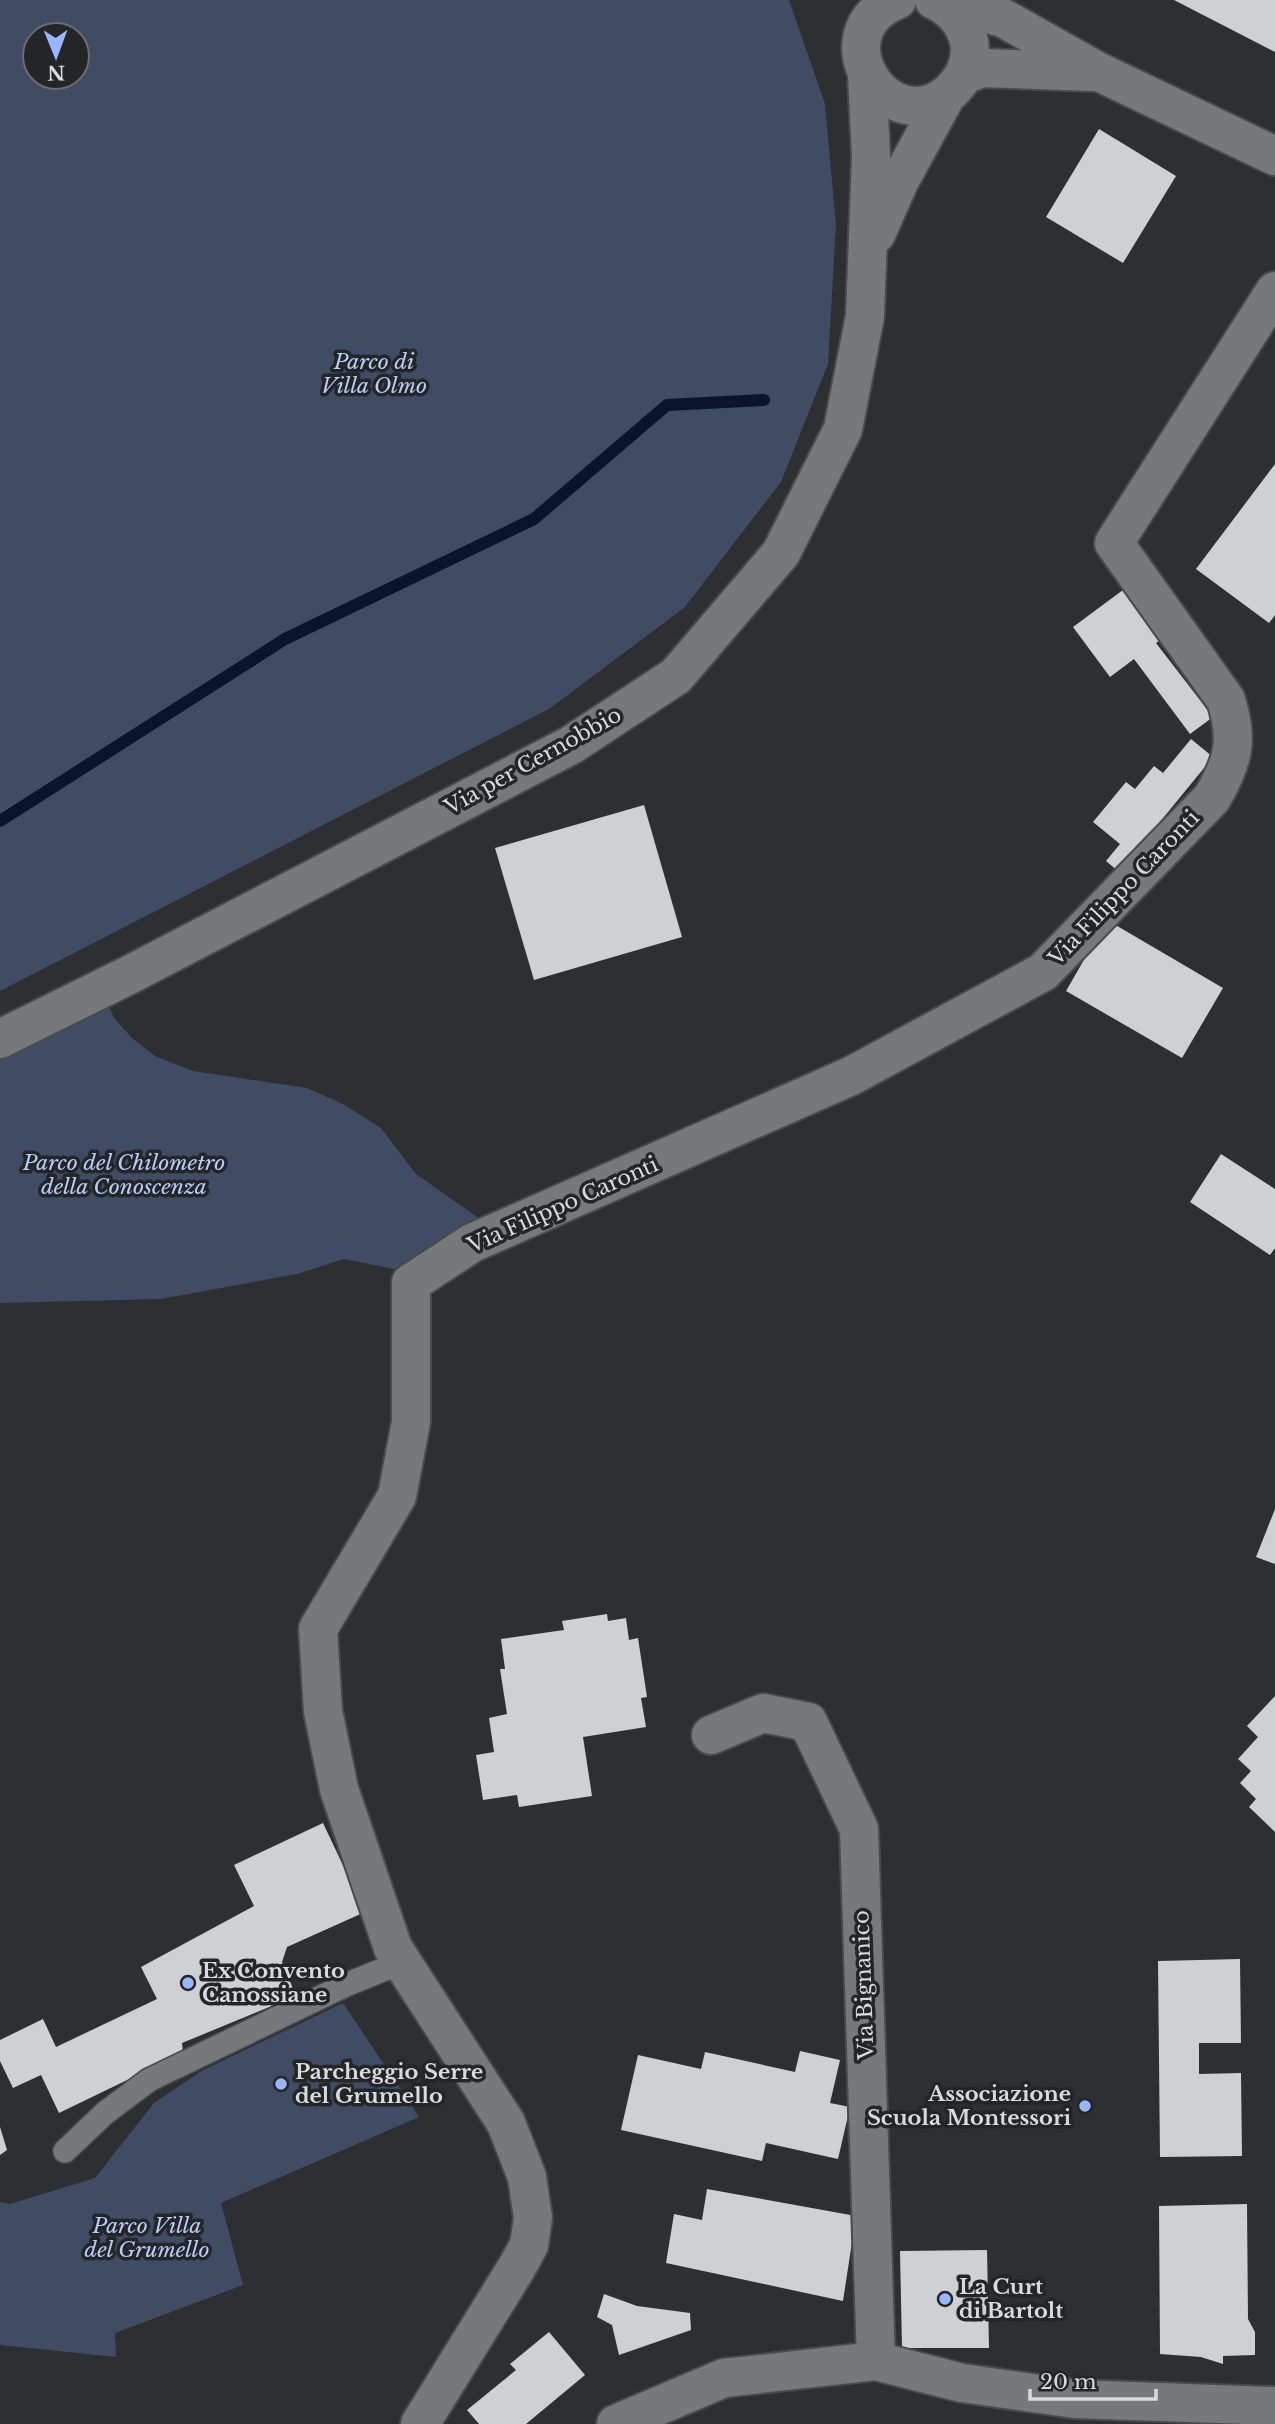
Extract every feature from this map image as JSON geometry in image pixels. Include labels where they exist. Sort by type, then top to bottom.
[{"type":"street","points":[[856,15],[879,10],[897,0]]},
{"type":"street","points":[[934,0],[1003,18],[1099,72],[1275,156]]},
{"type":"street","points":[[934,0],[951,10],[967,35],[970,56],[955,86]]},
{"type":"street","name":"Via per Cernobbio","points":[[0,1039],[143,968],[570,745],[676,676],[781,553],[843,429],[865,316],[871,156],[867,76],[861,58],[856,15]]},
{"type":"street","points":[[867,76],[888,98],[907,104],[927,104],[982,68],[1099,72]]},
{"type":"street","name":"Via per Cernobbio","points":[[867,255],[899,182],[955,86]]},
{"type":"street","name":"Via Filippo Caronti","points":[[420,2424],[517,2267],[529,2245],[533,2218],[527,2177],[506,2123],[393,1948],[339,1789],[323,1711],[318,1629],[397,1496],[411,1422],[411,1283],[472,1243],[851,1076],[1042,972],[1212,798],[1229,769],[1234,744],[1233,721],[1226,700],[1114,542],[1275,291]]},
{"type":"street","name":"Via Bignanico","points":[[711,1735],[763,1713],[808,1722],[859,1829],[876,2361]]},
{"type":"street","points":[[616,2424],[724,2378],[876,2361],[962,2383],[1075,2399],[1275,2406]]},
{"type":"lane","points":[[65,2151],[104,2113],[149,2080],[348,1984],[402,1962]]},
{"type":"green space","name":"Parco di Villa Olmo","points":[[0,0],[789,0],[825,104],[836,225],[828,364],[781,482],[684,608],[549,709],[0,991]]},
{"type":"green space","name":"Parco del Chilometro della Conoscenza","points":[[108,1004],[114,1018],[131,1037],[155,1056],[193,1071],[307,1088],[343,1104],[381,1128],[416,1174],[483,1221],[399,1270],[344,1259],[297,1274],[161,1299],[0,1303],[0,1057]]},
{"type":"green space","name":"Parco Villa del Grumello","points":[[343,2003],[419,2117],[221,2203],[243,2285],[115,2333],[116,2357],[0,2345],[0,2202],[10,2204],[95,2178],[154,2103],[203,2070]]},
{"type":"building","points":[[1174,0],[1275,0],[1275,52]]},
{"type":"building","points":[[1099,129],[1176,176],[1123,263],[1046,217]]},
{"type":"building","points":[[1275,464],[1275,615],[1269,623],[1196,569]]},
{"type":"building","points":[[1127,587],[1163,638],[1156,643],[1213,717],[1190,734],[1134,659],[1110,677],[1073,627]]},
{"type":"building","points":[[1191,739],[1213,757],[1119,872],[1106,861],[1120,844],[1093,822],[1126,782],[1135,789],[1154,766],[1163,773]]},
{"type":"building","points":[[644,805],[682,937],[534,980],[495,848]]},
{"type":"building","points":[[1107,920],[1223,988],[1182,1058],[1066,991]]},
{"type":"building","points":[[1221,1154],[1275,1189],[1275,1248],[1270,1255],[1190,1202]]},
{"type":"building","points":[[1275,1509],[1275,1564],[1256,1557]]},
{"type":"building","points":[[607,1614],[608,1621],[626,1618],[629,1640],[638,1638],[647,1697],[641,1698],[646,1727],[583,1737],[592,1796],[519,1807],[517,1795],[483,1800],[476,1755],[494,1752],[489,1718],[507,1714],[500,1669],[505,1669],[501,1639],[564,1630],[562,1621]]},
{"type":"building","points":[[1275,1696],[1275,1832],[1249,1807],[1256,1799],[1240,1783],[1251,1771],[1238,1759],[1258,1737],[1247,1726]]},
{"type":"building","name":"Ex Convento Canossiane","points":[[323,1823],[365,1912],[287,1947],[282,1962],[296,1996],[182,2043],[183,2053],[59,2113],[41,2075],[13,2088],[0,2061],[0,2040],[43,2019],[56,2047],[157,1999],[141,1967],[254,1906],[234,1865]]},
{"type":"building","points":[[1240,1959],[1241,2043],[1199,2043],[1199,2074],[1241,2073],[1242,2156],[1160,2157],[1158,1961]]},
{"type":"building","points":[[800,2051],[840,2060],[830,2103],[850,2107],[838,2159],[766,2143],[762,2161],[621,2130],[638,2055],[701,2069],[705,2052],[795,2072]]},
{"type":"building","points":[[0,2127],[7,2150],[0,2155]]},
{"type":"building","points":[[707,2189],[856,2216],[843,2301],[666,2263],[674,2214],[702,2220]]},
{"type":"building","points":[[1247,2204],[1248,2319],[1255,2332],[1255,2355],[1223,2356],[1223,2364],[1201,2357],[1160,2354],[1159,2206]]},
{"type":"building","name":"La Curt di Bartolt","points":[[987,2250],[989,2348],[902,2348],[900,2251]]},
{"type":"building","points":[[604,2294],[637,2306],[690,2313],[691,2330],[619,2355],[612,2325],[597,2317]]},
{"type":"building","points":[[549,2332],[585,2375],[526,2424],[479,2424],[467,2410],[516,2370],[510,2364]]},
{"type":"waterway","points":[[0,821],[285,639],[534,519],[667,405],[764,400]]},
{"type":"place","name":"Ex Convento Canossiane","points":[[188,1983]]},
{"type":"place","name":"Parcheggio Serre del Grumello","points":[[281,2084]]},
{"type":"place","name":"Associazione Scuola Montessori","points":[[1085,2106]]},
{"type":"place","name":"La Curt di Bartolt","points":[[945,2299]]}]
